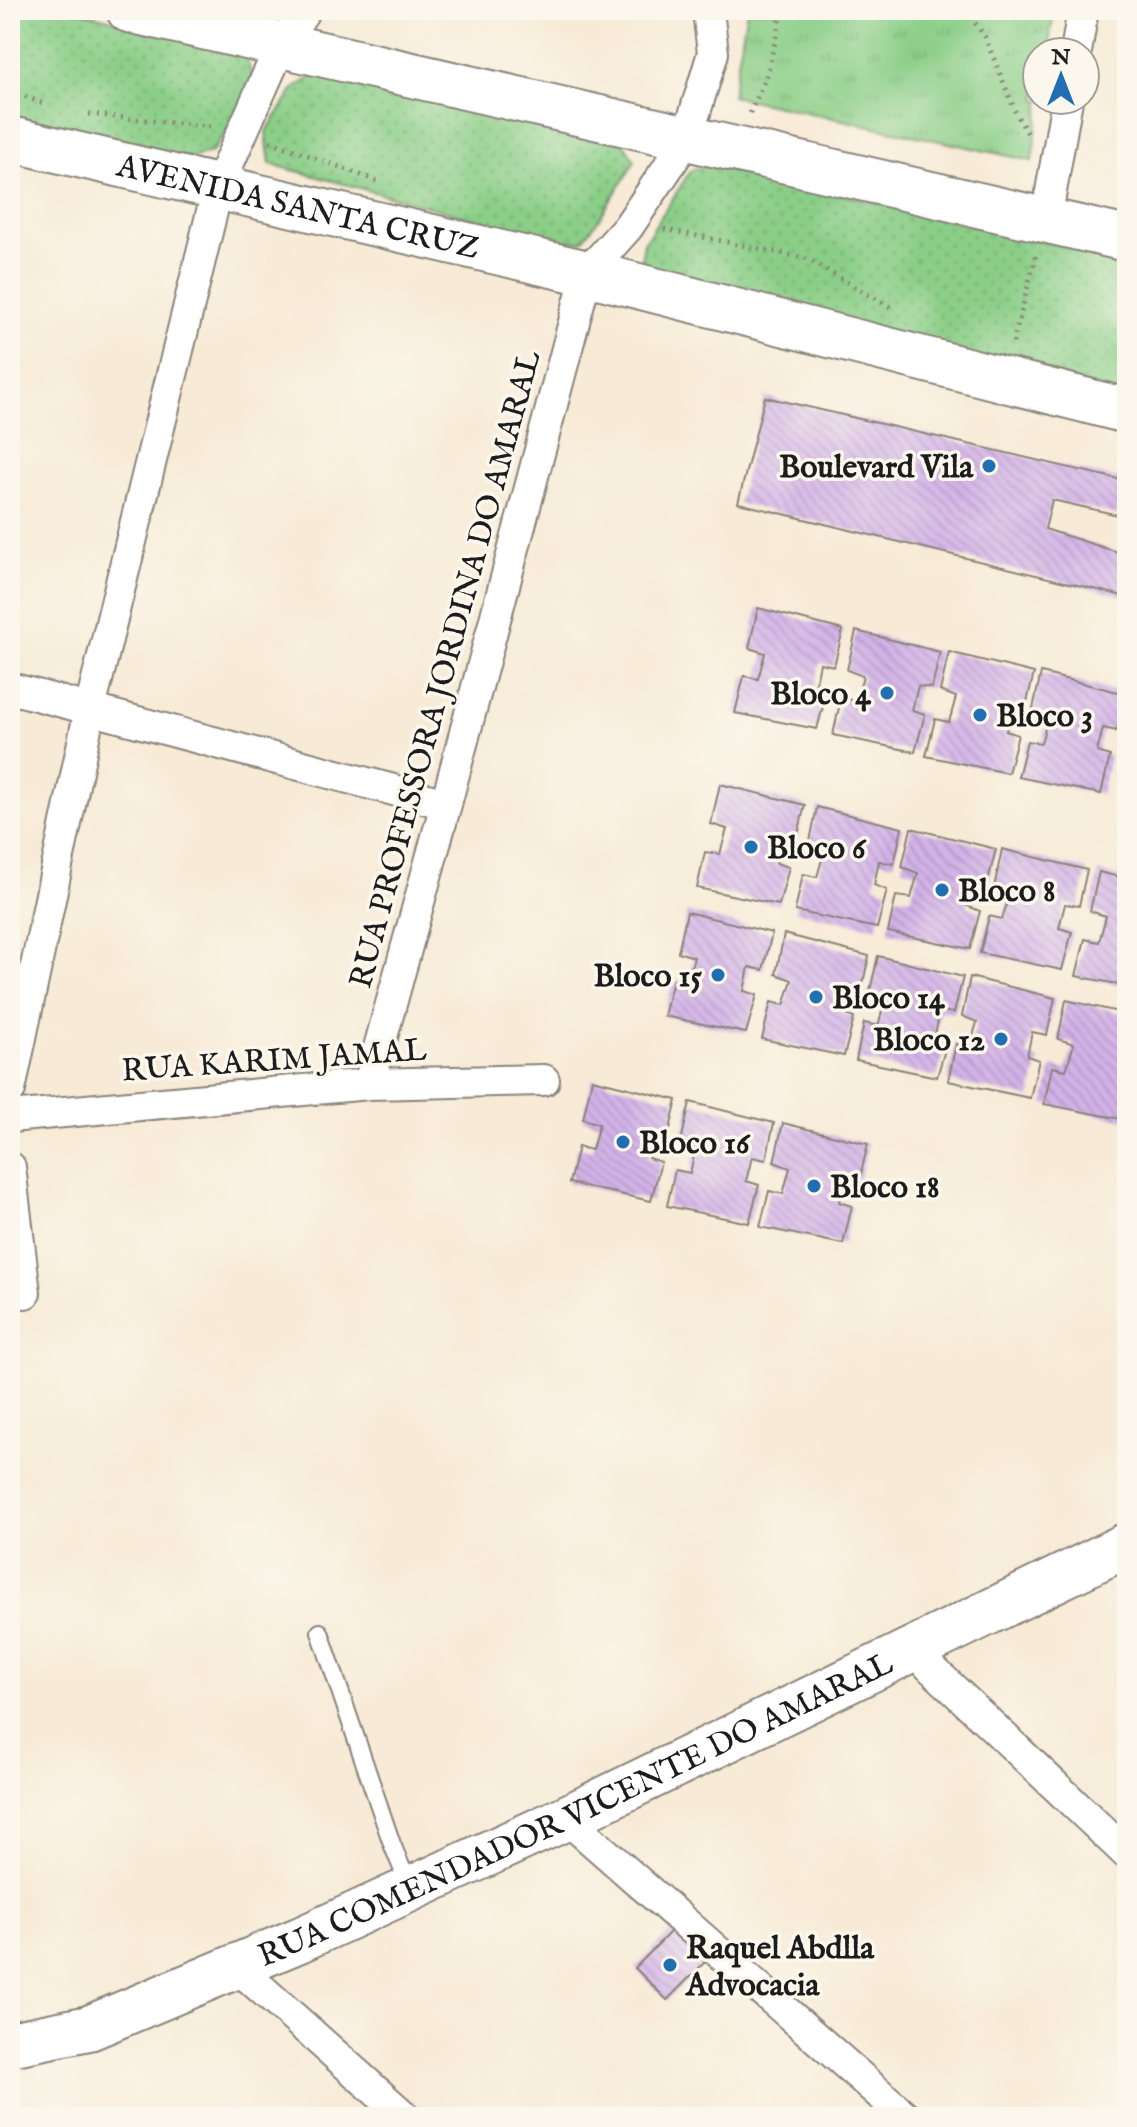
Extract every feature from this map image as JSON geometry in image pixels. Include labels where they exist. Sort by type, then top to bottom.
[{"type":"main road","points":[[129,10],[293,27],[687,139],[1127,239]]},
{"type":"main road","name":"AVENIDA SANTA CRUZ","points":[[10,139],[587,273],[1127,411]]},
{"type":"main road","name":"RUA COMENDADOR VICENTE DO AMARAL","points":[[10,2044],[89,2028],[237,1967],[566,1818],[1127,1545]]},
{"type":"street","points":[[587,273],[628,227],[687,139],[713,53],[708,10]]},
{"type":"street","points":[[1079,36],[1083,10]]},
{"type":"street","points":[[10,1090],[90,709],[218,187],[293,27]]},
{"type":"street","points":[[1046,220],[1064,116]]},
{"type":"street","name":"RUA PROFESSORA JORDINA DO AMARAL","points":[[369,1084],[587,273]]},
{"type":"street","points":[[10,688],[446,804]]},
{"type":"street","name":"RUA KARIM JAMAL","points":[[10,1117],[369,1084],[544,1080]]},
{"type":"street","points":[[10,1167],[25,1293]]},
{"type":"street","points":[[915,1646],[929,1666],[1127,1854]]},
{"type":"street","points":[[566,1818],[906,2117]]},
{"type":"street","points":[[237,1967],[405,2117]]},
{"type":"lane","points":[[320,1632],[392,1844],[411,1889]]},
{"type":"path","points":[[733,149],[767,75],[781,17],[787,10]]},
{"type":"path","points":[[966,10],[985,37],[1017,116],[1054,177]]},
{"type":"path","points":[[10,91],[52,107]]},
{"type":"path","points":[[81,113],[243,131],[389,186]]},
{"type":"path","points":[[1011,351],[1046,220]]},
{"type":"path","points":[[676,230],[805,258],[902,314]]},
{"type":"green space","points":[[10,10],[73,10],[245,53],[252,76],[241,110],[212,152],[188,159],[10,117]]},
{"type":"green space","points":[[747,10],[1054,10],[1050,36],[1021,36],[1021,116],[1039,116],[1032,161],[732,96]]},
{"type":"green space","points":[[325,68],[620,138],[635,161],[582,241],[560,242],[270,164],[266,132],[295,88]]},
{"type":"green space","points":[[712,164],[1127,261],[1127,396],[640,266],[644,243],[691,170]]},
{"type":"building","points":[[765,397],[1127,481],[1127,517],[1052,500],[1045,529],[1127,555],[1127,597],[738,503]]},
{"type":"building","points":[[758,608],[843,630],[834,666],[820,663],[815,687],[827,691],[817,729],[735,713],[744,676],[758,679],[765,653],[749,648]]},
{"type":"building","name":"Bloco 4","points":[[856,631],[940,652],[932,688],[918,686],[912,710],[925,714],[915,752],[833,735],[841,698],[856,701],[863,676],[847,670]]},
{"type":"building","name":"Bloco 3","points":[[949,652],[1034,673],[1025,710],[1011,707],[1006,731],[1018,735],[1008,773],[926,756],[935,719],[949,722],[956,697],[940,691]]},
{"type":"building","points":[[1041,673],[1126,694],[1117,731],[1103,728],[1097,752],[1110,756],[1101,794],[1018,777],[1027,741],[1041,743],[1048,718],[1032,713]]},
{"type":"building","name":"Bloco 6","points":[[720,784],[805,805],[796,842],[782,839],[776,863],[789,867],[779,905],[697,888],[705,852],[720,854],[727,829],[711,824]]},
{"type":"building","points":[[817,807],[902,828],[894,864],[879,861],[874,885],[887,890],[877,928],[795,911],[803,874],[817,877],[824,852],[809,846]]},
{"type":"building","name":"Bloco 8","points":[[911,828],[996,849],[987,885],[973,882],[967,906],[980,911],[970,949],[888,932],[896,896],[911,898],[918,873],[902,867]]},
{"type":"building","points":[[1002,849],[1087,870],[1079,906],[1065,904],[1059,928],[1072,932],[1062,970],[980,953],[989,916],[1002,919],[1010,894],[994,888]]},
{"type":"building","points":[[1099,872],[1127,879],[1127,986],[1076,976],[1085,939],[1099,942],[1106,916],[1090,911]]},
{"type":"building","name":"Bloco 15","points":[[687,912],[772,933],[763,970],[749,967],[744,991],[757,995],[746,1033],[664,1016],[673,980],[687,983],[694,957],[678,952]]},
{"type":"building","name":"Bloco 14","points":[[784,934],[869,956],[861,992],[847,989],[841,1013],[854,1018],[844,1056],[762,1039],[771,1002],[784,1005],[792,980],[776,974]]},
{"type":"building","points":[[878,956],[963,977],[954,1013],[940,1011],[935,1035],[948,1039],[937,1077],[856,1060],[864,1023],[878,1026],[885,1001],[869,995]]},
{"type":"building","name":"Bloco 12","points":[[970,977],[1055,998],[1047,1035],[1032,1032],[1027,1056],[1039,1060],[1030,1098],[948,1081],[956,1044],[970,1047],[977,1022],[962,1016]]},
{"type":"building","points":[[1066,1000],[1127,1014],[1127,1060],[1123,1078],[1127,1080],[1126,1120],[1044,1104],[1052,1067],[1066,1070],[1074,1044],[1058,1039]]},
{"type":"building","name":"Bloco 16","points":[[592,1079],[677,1100],[668,1137],[654,1134],[648,1158],[661,1162],[651,1201],[569,1183],[578,1147],[592,1150],[599,1124],[583,1119]]},
{"type":"building","points":[[690,1102],[774,1123],[766,1160],[752,1157],[746,1181],[759,1185],[749,1223],[667,1206],[675,1170],[690,1173],[696,1147],[681,1142]]},
{"type":"building","name":"Bloco 18","points":[[783,1123],[868,1144],[859,1181],[845,1178],[839,1202],[852,1206],[843,1244],[760,1227],[769,1191],[783,1194],[790,1168],[774,1162]]},
{"type":"building","name":"Raquel Abdlla Advocacia","points":[[673,1929],[706,1961],[667,2000],[635,1968]]},
{"type":"place","name":"Boulevard Vila","points":[[989,466]]},
{"type":"place","name":"Bloco 4","points":[[887,693]]},
{"type":"place","name":"Bloco 3","points":[[980,715]]},
{"type":"place","name":"Bloco 6","points":[[751,847]]},
{"type":"place","name":"Bloco 8","points":[[942,890]]},
{"type":"place","name":"Bloco 15","points":[[718,975]]},
{"type":"place","name":"Bloco 14","points":[[816,997]]},
{"type":"place","name":"Bloco 12","points":[[1001,1039]]},
{"type":"place","name":"Bloco 16","points":[[623,1142]]},
{"type":"place","name":"Bloco 18","points":[[814,1186]]},
{"type":"place","name":"Raquel Abdlla Advocacia","points":[[670,1965]]}]
